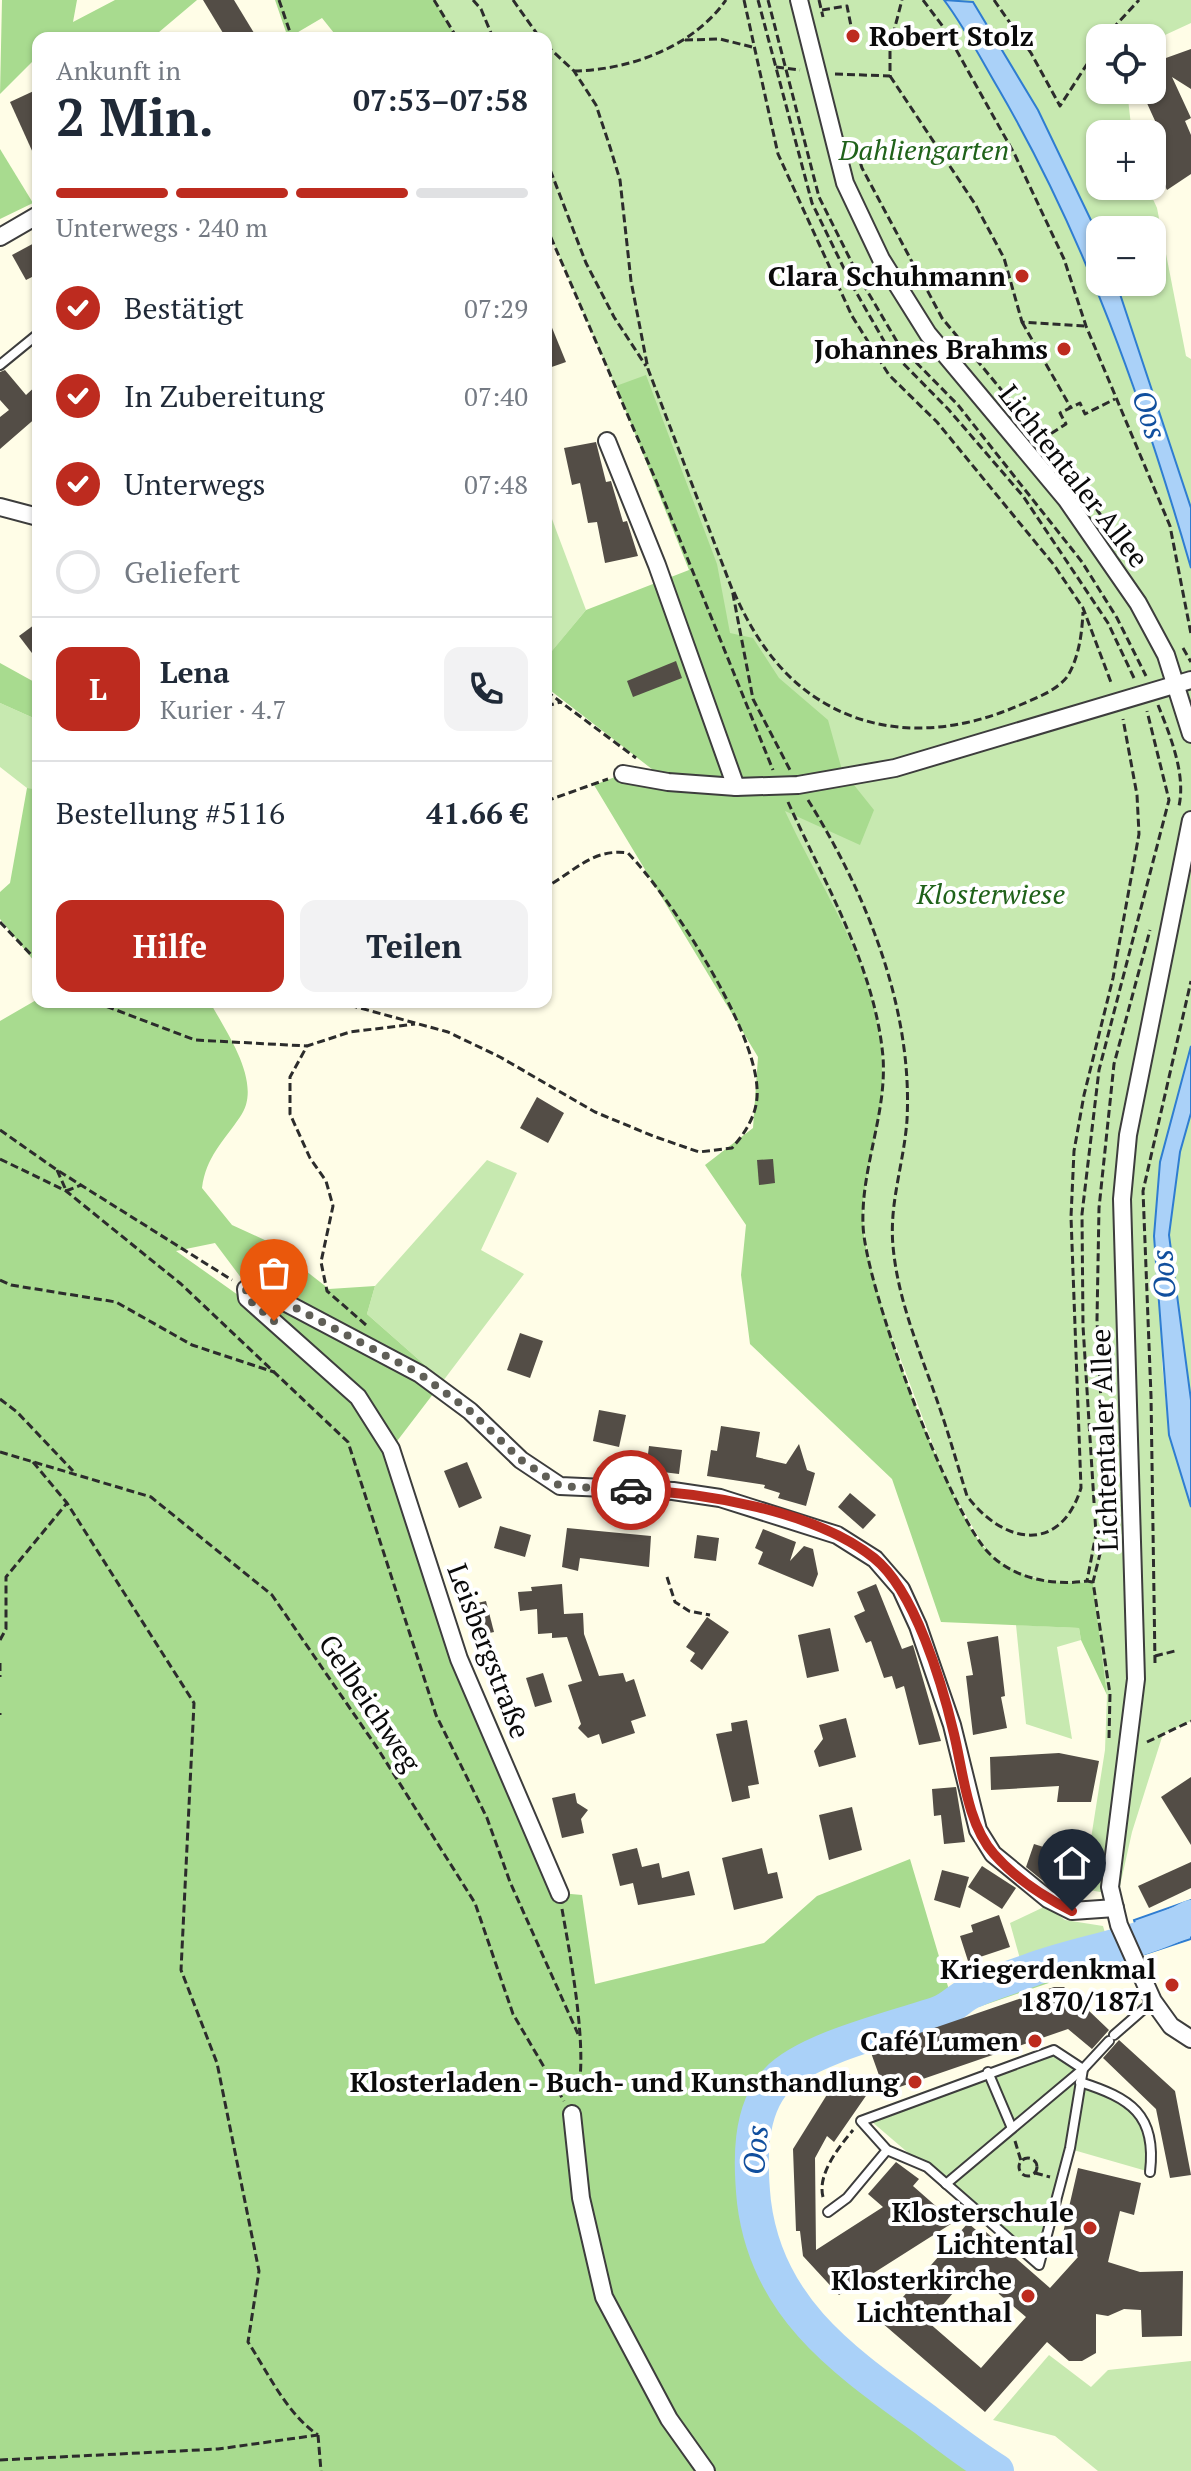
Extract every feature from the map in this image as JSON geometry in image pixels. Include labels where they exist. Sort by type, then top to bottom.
[{"type":"street","name":"Lichtentaler Allee","points":[[799,0],[845,183],[881,259],[928,334],[1066,499],[1138,603],[1184,681],[1191,734]]},
{"type":"street","points":[[0,237],[32,218]]},
{"type":"street","points":[[607,441],[657,565],[736,787]]},
{"type":"street","points":[[0,507],[32,515]]},
{"type":"street","points":[[623,774],[668,782],[780,787],[895,768],[1184,681]]},
{"type":"street","name":"Lichtentaler Allee","points":[[1191,820],[1128,1135],[1122,1199],[1136,1679],[1110,1869],[1119,1925],[1153,2001],[1171,2026],[1191,2039]]},
{"type":"street","name":"Leisbergstraße","points":[[364,1344],[256,1287],[246,1289],[247,1298],[358,1397],[391,1449],[459,1659],[560,1894]]},
{"type":"street","points":[[364,1344],[420,1374],[470,1411],[521,1460],[560,1486],[673,1491],[720,1498],[837,1535],[875,1559],[901,1589],[918,1626],[952,1725],[978,1830],[993,1854],[1048,1899],[1072,1911],[1115,1908]]},
{"type":"street","points":[[572,2114],[581,2198],[604,2297],[669,2419],[706,2471]]},
{"type":"lane","points":[[0,365],[32,339]]},
{"type":"lane","points":[[946,2184],[1011,2126],[1083,2069],[1153,2001]]},
{"type":"lane","points":[[1054,2050],[1083,2069],[1070,2148],[1039,2265],[927,2167],[887,2150],[861,2121],[1054,2050]]},
{"type":"lane","points":[[988,2072],[1011,2126]]},
{"type":"lane","points":[[1080,2082],[1127,2101],[1144,2118],[1152,2152],[1150,2172]]},
{"type":"lane","points":[[828,2212],[847,2198],[887,2150]]},
{"type":"path","points":[[279,0],[290,32]]},
{"type":"path","points":[[434,0],[453,32]]},
{"type":"path","points":[[473,0],[481,9],[491,32]]},
{"type":"path","points":[[513,0],[536,32]]},
{"type":"path","points":[[574,71],[608,70],[631,64],[704,26],[726,0]]},
{"type":"path","points":[[552,240],[657,483],[780,787],[825,878],[873,1003],[883,1058],[881,1102],[864,1174],[863,1227],[872,1276],[887,1323],[948,1485],[969,1527],[988,1553],[1016,1572],[1060,1585],[1090,1581],[1096,1534],[1083,1326],[1082,1214],[1099,1070],[1169,800],[1157,742],[1141,693],[1108,623],[1023,496],[949,410],[888,348],[812,203],[758,0]]},
{"type":"path","points":[[819,0],[824,23]]},
{"type":"path","points":[[902,0],[890,46],[890,76],[982,218],[1004,258],[1022,322],[1071,408]]},
{"type":"path","points":[[923,0],[944,28],[1015,155],[1064,259],[1086,326],[1170,526],[1191,634]]},
{"type":"path","points":[[994,0],[1031,53],[1060,106],[1086,66]]},
{"type":"path","points":[[1117,24],[1139,0]]},
{"type":"path","points":[[822,10],[847,6],[852,31]]},
{"type":"path","points":[[681,40],[720,39],[753,48]]},
{"type":"path","points":[[831,61],[837,87]]},
{"type":"path","points":[[774,67],[833,74],[890,76]]},
{"type":"path","points":[[854,141],[862,168],[942,318],[1080,485],[1139,572]]},
{"type":"path","points":[[552,175],[586,263],[614,317],[648,369]]},
{"type":"path","points":[[1022,322],[1086,326]]},
{"type":"path","points":[[1024,449],[1066,424],[1060,413],[1080,403],[1085,414],[1115,399]]},
{"type":"path","points":[[732,589],[749,625],[801,687],[871,724],[906,730],[961,726],[1047,693],[1066,678],[1077,652],[1083,608]]},
{"type":"path","points":[[1177,635],[1191,662]]},
{"type":"path","points":[[552,695],[668,782]]},
{"type":"path","points":[[552,704],[561,702]]},
{"type":"path","points":[[552,799],[623,774]]},
{"type":"path","points":[[360,1008],[448,1032],[500,1057],[595,1112],[653,1136],[699,1152],[732,1148],[753,1115],[758,1089],[753,1067],[731,1008],[670,904],[628,853],[610,850],[596,853],[552,883]]},
{"type":"path","points":[[0,922],[32,956]]},
{"type":"path","points":[[1153,1671],[1151,1396],[1143,1191],[1191,981]]},
{"type":"path","points":[[111,1008],[195,1040],[307,1046],[350,1032],[418,1024]]},
{"type":"path","points":[[307,1046],[290,1077],[290,1114],[310,1158],[326,1181],[333,1206],[321,1262],[327,1291],[364,1321],[369,1330],[364,1344]]},
{"type":"path","points":[[0,1130],[57,1170],[222,1273]]},
{"type":"path","points":[[0,1159],[66,1191],[181,1284],[348,1442],[436,1715],[487,1818],[510,1882],[578,2034]]},
{"type":"path","points":[[57,1170],[66,1191]]},
{"type":"path","points":[[66,1191],[81,1185]]},
{"type":"path","points":[[0,1280],[11,1285],[116,1302],[192,1345],[275,1372]]},
{"type":"path","points":[[0,1399],[17,1412],[76,1474]]},
{"type":"path","name":"Gelbeichweg","points":[[0,1452],[151,1497],[272,1595],[378,1749],[475,1903],[513,2014],[572,2114]]},
{"type":"path","points":[[33,1462],[67,1503],[194,1703],[181,1970],[217,2063],[259,2271],[248,2342],[279,2391],[318,2435],[321,2471]]},
{"type":"path","points":[[0,1640],[6,1629],[6,1577],[67,1503]]},
{"type":"path","points":[[667,1577],[675,1602],[689,1611],[710,1615]]},
{"type":"path","points":[[0,1663],[0,1677]]},
{"type":"path","points":[[1143,1730],[1140,1745],[1191,1721]]},
{"type":"path","points":[[560,1894],[578,2034],[581,2084]]},
{"type":"path","points":[[828,2212],[821,2189],[826,2172],[861,2121]]},
{"type":"path","points":[[1027,2158],[1034,2160],[1037,2167],[1029,2176],[1019,2168],[1027,2158]]},
{"type":"path","points":[[0,2460],[79,2459],[218,2449],[318,2435]]},
{"type":"green space","points":[[2,0],[77,0],[73,22],[115,0],[197,0],[159,32],[32,32],[32,62],[0,94]]},
{"type":"green space","points":[[275,0],[434,0],[453,32],[333,32],[322,18],[298,32],[286,32]]},
{"type":"green space","points":[[434,0],[1191,0],[1191,23],[1166,35],[1166,24],[1086,24],[1086,104],[1129,104],[1130,120],[1086,120],[1086,200],[1153,200],[1159,216],[1086,216],[1086,245],[1080,247],[1086,262],[1086,296],[1100,296],[1110,321],[1167,487],[1191,568],[1191,1046],[1160,1162],[1162,1363],[1169,1435],[1191,1507],[1191,1721],[1163,1734],[1132,1832],[1118,1895],[1083,1889],[1105,1750],[1107,1695],[1093,1582],[1060,1585],[1016,1572],[988,1553],[948,1485],[887,1323],[872,1276],[863,1227],[864,1174],[881,1102],[811,866],[772,787],[657,483],[552,240],[552,32],[453,32]]},
{"type":"green space","points":[[0,149],[32,203],[0,219]]},
{"type":"green space","points":[[1166,254],[1186,356],[1191,359],[1191,508],[1121,296],[1166,296]]},
{"type":"green space","points":[[646,375],[717,564],[730,633],[753,638],[779,678],[828,720],[842,770],[874,810],[860,845],[785,811],[856,954],[876,1016],[882,1088],[864,1192],[863,1225],[878,1295],[934,1451],[974,1534],[991,1555],[1027,1576],[1052,1582],[1093,1582],[1107,1695],[1081,1640],[1079,1628],[941,1622],[892,1479],[750,1344],[741,1275],[746,1225],[705,1165],[753,1128],[758,1057],[594,785],[623,774],[666,780],[552,692],[552,651],[586,610],[689,570],[616,386]]},
{"type":"green space","points":[[552,519],[586,610],[552,651]]},
{"type":"green space","points":[[0,663],[32,681],[32,717],[0,703]]},
{"type":"green space","points":[[0,703],[32,717],[32,788],[27,788],[0,767]]},
{"type":"green space","points":[[27,788],[32,788],[32,959],[0,919],[0,892],[10,883]]},
{"type":"green space","points":[[32,1002],[32,1008],[213,1008],[240,1058],[248,1089],[240,1117],[211,1159],[202,1188],[232,1225],[269,1242],[329,1289],[375,1286],[367,1314],[443,1381],[391,1449],[411,1517],[560,1893],[582,1895],[595,1984],[764,1943],[817,1896],[910,1859],[949,1990],[1071,1949],[1078,1973],[814,2063],[783,2082],[766,2106],[758,2152],[766,2234],[785,2280],[819,2328],[954,2435],[1007,2471],[0,2471],[0,1021]],"holes":[[[215,1243],[272,1319],[176,1251]]]},
{"type":"green space","points":[[1191,1113],[1191,1400],[1169,1235],[1180,1152]]},
{"type":"green space","points":[[487,1160],[517,1173],[481,1250],[524,1274],[443,1381],[367,1314],[375,1286]]},
{"type":"green space","points":[[1016,1625],[1079,1628],[1081,1640],[1057,1647],[1072,1739],[1026,1724]]},
{"type":"green space","points":[[1046,1906],[1065,1920],[1103,1926],[1106,1936],[1022,1966],[1010,1923]]},
{"type":"green space","points":[[1055,2051],[1075,2062],[1080,2082],[1103,2089],[1144,2118],[1150,2172],[1070,2149],[1039,2265],[871,2121]]},
{"type":"green space","points":[[1049,2355],[1091,2387],[1108,2370],[1191,2361],[1191,2471],[1098,2471],[1055,2436],[993,2420]]},
{"type":"water","points":[[944,0],[973,2],[1038,110],[1089,216],[1086,216],[1086,264],[1030,145]]},
{"type":"water","points":[[1099,296],[1121,296],[1191,508],[1191,568],[1153,444]]},
{"type":"water","points":[[1191,1046],[1191,1113],[1180,1152],[1169,1235],[1191,1400],[1191,1507],[1169,1435],[1154,1236],[1160,1162]]},
{"type":"water","points":[[1191,1900],[1191,1939],[1145,1954],[1134,1920]]},
{"type":"building","points":[[203,0],[234,0],[253,32],[222,32]]},
{"type":"building","points":[[1191,49],[1191,89],[1172,77],[1191,118],[1185,121],[1191,135],[1191,174],[1167,190],[1166,120],[1155,120],[1147,104],[1166,104],[1166,58]]},
{"type":"building","points":[[32,92],[32,151],[10,102]]},
{"type":"building","points":[[32,244],[32,277],[26,280],[12,255]]},
{"type":"building","points":[[552,328],[566,362],[552,367]]},
{"type":"building","points":[[5,370],[26,395],[32,390],[32,421],[0,449],[0,417],[9,410],[0,400],[0,372]]},
{"type":"building","points":[[596,442],[606,482],[611,481],[623,522],[627,521],[638,556],[605,563],[597,522],[588,523],[580,483],[572,485],[564,448]]},
{"type":"building","points":[[32,626],[32,653],[19,636]]},
{"type":"building","points":[[676,661],[682,678],[633,697],[627,681]]},
{"type":"building","points":[[537,1097],[564,1113],[548,1143],[520,1128]]},
{"type":"building","points":[[773,1159],[775,1183],[759,1185],[757,1160]]},
{"type":"building","points":[[520,1333],[543,1341],[530,1378],[507,1370]]},
{"type":"building","points":[[599,1410],[626,1415],[619,1447],[593,1441]]},
{"type":"building","points":[[721,1426],[760,1432],[756,1457],[786,1464],[799,1444],[807,1470],[815,1473],[806,1506],[778,1498],[780,1493],[764,1488],[765,1485],[707,1476],[711,1450],[717,1451]]},
{"type":"building","points":[[649,1446],[682,1450],[679,1474],[646,1470]]},
{"type":"building","points":[[467,1462],[482,1498],[459,1508],[444,1471]]},
{"type":"building","points":[[850,1493],[876,1515],[863,1529],[838,1507]]},
{"type":"building","points":[[500,1526],[531,1535],[525,1557],[494,1548]]},
{"type":"building","points":[[567,1528],[651,1536],[649,1567],[580,1558],[578,1571],[562,1567]]},
{"type":"building","points":[[763,1529],[796,1542],[790,1561],[804,1546],[813,1549],[818,1574],[813,1587],[758,1564],[763,1552],[755,1548]]},
{"type":"building","points":[[697,1535],[719,1538],[716,1561],[694,1558]]},
{"type":"building","points":[[562,1584],[564,1614],[583,1613],[584,1634],[599,1676],[623,1673],[626,1682],[634,1679],[646,1716],[631,1721],[635,1733],[602,1744],[599,1734],[588,1738],[578,1728],[581,1724],[568,1685],[582,1681],[567,1637],[552,1638],[552,1633],[538,1634],[537,1609],[520,1611],[518,1592],[532,1591],[531,1587]]},
{"type":"building","points":[[876,1584],[902,1649],[913,1645],[941,1741],[919,1745],[904,1686],[896,1689],[892,1676],[884,1678],[871,1641],[866,1643],[854,1616],[865,1611],[857,1592]]},
{"type":"building","points":[[486,1601],[494,1632],[476,1636],[468,1605]]},
{"type":"building","points":[[707,1617],[729,1632],[702,1670],[690,1661],[695,1653],[686,1647]]},
{"type":"building","points":[[830,1628],[839,1671],[807,1678],[798,1635]]},
{"type":"building","points":[[998,1636],[1005,1696],[1001,1697],[1007,1728],[973,1735],[966,1676],[973,1675],[967,1642]]},
{"type":"building","points":[[543,1673],[552,1702],[535,1707],[526,1678]]},
{"type":"building","points":[[846,1718],[856,1757],[819,1767],[814,1751],[823,1739],[819,1725]]},
{"type":"building","points":[[747,1720],[759,1784],[748,1786],[750,1798],[732,1802],[716,1734],[732,1731],[731,1723]]},
{"type":"building","points":[[1059,1753],[1099,1761],[1091,1802],[1057,1802],[1059,1786],[991,1790],[990,1757]]},
{"type":"building","points":[[1191,1777],[1191,1845],[1161,1797]]},
{"type":"building","points":[[956,1787],[965,1842],[944,1844],[941,1815],[934,1816],[932,1789]]},
{"type":"building","points":[[575,1793],[577,1803],[588,1810],[581,1819],[584,1833],[562,1838],[552,1798]]},
{"type":"building","points":[[852,1807],[862,1850],[829,1860],[819,1815]]},
{"type":"building","points":[[1034,1844],[1078,1858],[1068,1891],[1048,1885],[1026,1867]]},
{"type":"building","points":[[637,1848],[642,1867],[659,1863],[662,1878],[689,1871],[695,1895],[638,1905],[633,1883],[620,1886],[612,1854]]},
{"type":"building","points":[[762,1848],[768,1874],[777,1872],[783,1898],[734,1910],[722,1858]]},
{"type":"building","points":[[1191,1862],[1191,1888],[1149,1908],[1138,1886]]},
{"type":"building","points":[[982,1866],[1016,1888],[1002,1909],[968,1887]]},
{"type":"building","points":[[942,1870],[969,1877],[960,1908],[934,1900]]},
{"type":"building","points":[[999,1915],[1010,1947],[968,1961],[960,1936],[973,1932],[971,1925]]},
{"type":"building","points":[[1054,1987],[1064,1987],[1109,2030],[1092,2049],[1068,2029],[885,2092],[870,2050]]},
{"type":"building","points":[[1119,2040],[1175,2091],[1191,2175],[1170,2178],[1156,2109],[1103,2058]]},
{"type":"building","points":[[843,2069],[870,2090],[834,2142],[827,2136],[815,2158],[816,2250],[883,2207],[868,2194],[896,2162],[919,2179],[913,2186],[954,2222],[839,2295],[803,2256],[800,2231],[796,2231],[793,2149]]},
{"type":"building","points":[[1078,2168],[1141,2183],[1134,2215],[1120,2211],[1108,2262],[1140,2272],[1183,2271],[1182,2336],[1142,2337],[1141,2310],[1124,2309],[1108,2316],[1096,2314],[1096,2353],[1082,2361],[1069,2361],[1047,2342],[985,2412],[881,2322],[968,2223],[983,2236],[986,2232],[1050,2288],[1078,2257],[1061,2242]],"holes":[[[972,2271],[1026,2317],[981,2368],[928,2322]]]},
{"type":"waterway","name":"Oos","points":[[997,2471],[865,2375],[813,2328],[792,2302],[775,2272],[762,2239],[754,2202],[753,2138],[761,2107],[777,2080],[809,2058],[853,2040],[943,2011],[969,1993],[997,1982],[1153,1934],[1191,1917]]},
{"type":"way so far","points":[[274,1321],[247,1298],[246,1289],[256,1287],[420,1374],[470,1411],[521,1460],[560,1486],[631,1490]]},
{"type":"place","name":"Robert Stolz","points":[[853,36]]},
{"type":"place","name":"Clara Schuhmann","points":[[1022,276]]},
{"type":"place","name":"Johannes Brahms","points":[[1064,349]]},
{"type":"place","name":"Kriegerdenkmal 1870/1871","points":[[1172,1985]]},
{"type":"place","name":"Café Lumen","points":[[1035,2041]]},
{"type":"place","name":"Klosterladen - Buch- und Kunsthandlung","points":[[915,2082]]},
{"type":"place","name":"Klosterschule Lichtental","points":[[1090,2228]]},
{"type":"place","name":"Klosterkirche Lichtenthal","points":[[1028,2296]]},
{"type":"route","points":[[631,1490],[673,1491],[720,1498],[779,1514],[837,1535],[875,1559],[901,1589],[918,1626],[952,1725],[978,1830],[993,1854],[1048,1899],[1072,1911]]},
{"type":"park label","name":"Dahliengarten","points":[[924,150]]},
{"type":"park label","name":"Klosterwiese","points":[[991,894]]}]
